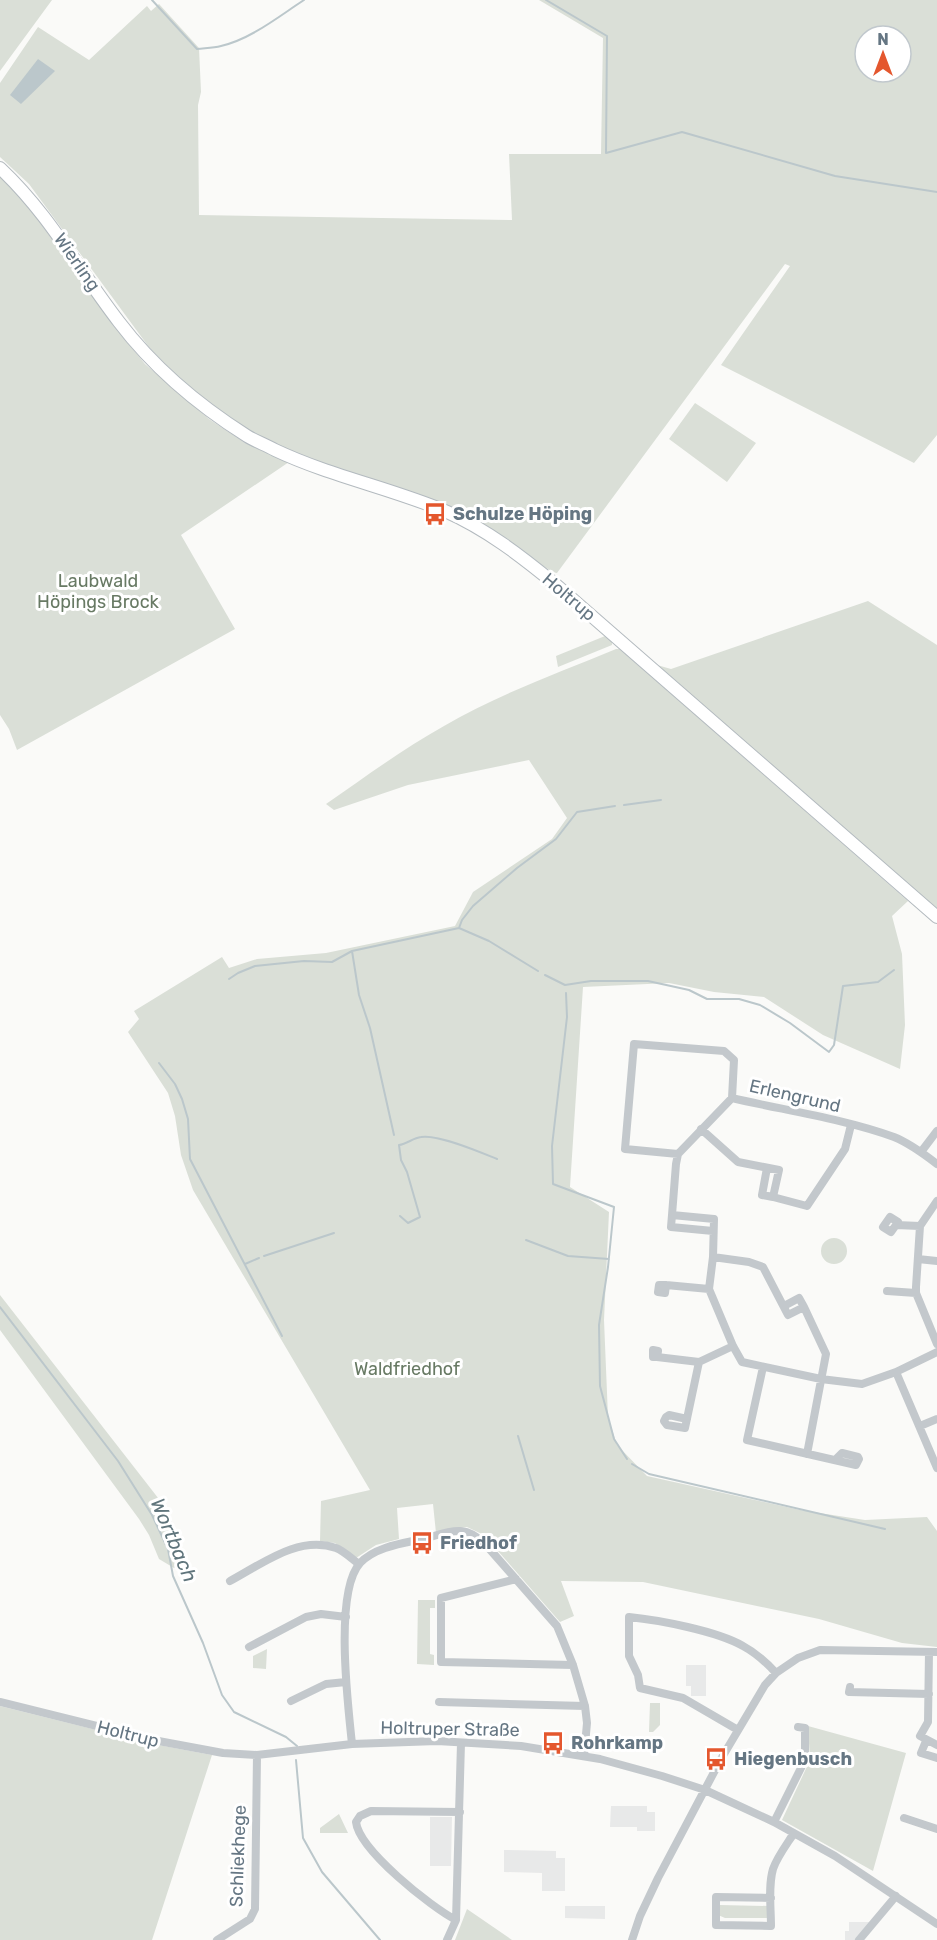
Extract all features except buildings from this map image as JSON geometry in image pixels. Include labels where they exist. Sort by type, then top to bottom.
[{"type":"main road","name":"Wierling","points":[[0,168],[35,204],[64,241],[119,322],[150,359]]},
{"type":"main road","name":"Holtrup","points":[[150,359],[181,388],[249,437],[318,468],[448,513],[477,527],[517,553],[937,917]]},
{"type":"street","name":"Erlengrund","points":[[634,1044],[724,1051],[734,1060],[732,1098],[678,1154],[625,1149],[634,1044]]},
{"type":"street","name":"Erlengrund","points":[[732,1098],[851,1125],[895,1138],[937,1164]]},
{"type":"street","name":"Erlengrund","points":[[701,1129],[738,1162],[779,1170],[773,1197],[807,1206],[845,1149],[851,1125]]},
{"type":"street","points":[[921,1152],[937,1131]]},
{"type":"street","points":[[678,1154],[671,1227],[713,1231],[709,1289],[742,1362],[821,1379],[862,1384],[896,1372],[937,1352]]},
{"type":"street","points":[[937,1201],[920,1226],[916,1293],[937,1344]]},
{"type":"street","points":[[896,1225],[920,1226]]},
{"type":"street","points":[[713,1257],[749,1262],[763,1267],[788,1315],[804,1307],[826,1354],[807,1454]]},
{"type":"street","points":[[918,1259],[937,1261]]},
{"type":"street","points":[[666,1285],[709,1289]]},
{"type":"street","points":[[887,1291],[916,1293]]},
{"type":"street","points":[[657,1358],[699,1362],[733,1346]]},
{"type":"street","points":[[687,1419],[699,1362]]},
{"type":"street","points":[[763,1367],[747,1440],[835,1460]]},
{"type":"street","points":[[896,1372],[937,1468]]},
{"type":"street","points":[[920,1426],[937,1419]]},
{"type":"street","points":[[352,1744],[346,1682],[346,1617],[351,1579],[359,1564],[373,1552],[436,1535],[466,1531],[479,1538],[557,1626],[573,1665],[585,1706],[587,1723],[584,1756]]},
{"type":"street","points":[[230,1581],[294,1547],[318,1545],[337,1548],[359,1564]]},
{"type":"street","points":[[516,1579],[441,1599],[439,1658],[441,1662],[573,1665]]},
{"type":"street","points":[[249,1647],[306,1617],[321,1614],[346,1617]]},
{"type":"street","points":[[738,1730],[684,1698],[640,1688],[638,1675],[628,1656],[629,1617],[648,1619],[727,1638],[757,1655],[776,1673]]},
{"type":"street","points":[[632,1940],[640,1916],[658,1878],[738,1730],[765,1685],[776,1673],[798,1658],[820,1650],[933,1652],[928,1722],[920,1736],[937,1745]]},
{"type":"street","points":[[291,1701],[326,1684],[346,1682]]},
{"type":"street","points":[[850,1687],[849,1692],[929,1694]]},
{"type":"street","name":"Holtrup","points":[[0,1702],[188,1748],[223,1754],[257,1755]]},
{"type":"street","points":[[439,1702],[585,1706]]},
{"type":"street","points":[[774,1822],[806,1760],[805,1728],[798,1727]]},
{"type":"street","points":[[926,1741],[921,1753],[937,1758]]},
{"type":"street","points":[[447,1940],[456,1920],[461,1743]]},
{"type":"street","name":"Holtruper Straße","points":[[257,1755],[352,1744],[461,1743],[521,1746],[584,1756],[662,1776],[705,1790],[774,1822],[835,1856],[936,1921]]},
{"type":"street","name":"Schliekhege","points":[[217,1940],[250,1919],[255,1909],[257,1755]]},
{"type":"street","points":[[456,1920],[437,1910],[387,1866],[358,1832],[356,1822],[360,1816],[371,1810],[460,1812]]},
{"type":"street","points":[[904,1818],[937,1829]]},
{"type":"street","points":[[771,1898],[716,1897],[716,1925],[771,1926],[771,1898],[771,1876],[794,1833]]},
{"type":"street","points":[[860,1940],[896,1896]]},
{"type":"shaded area","points":[[38,59],[55,71],[21,104],[10,95]]},
{"type":"shaded area","points":[[686,1665],[706,1665],[706,1696],[691,1696],[691,1686],[686,1686]]},
{"type":"shaded area","points":[[611,1806],[647,1806],[647,1812],[655,1812],[655,1831],[637,1831],[637,1827],[610,1827]]},
{"type":"shaded area","points":[[430,1817],[452,1817],[451,1866],[430,1866]]},
{"type":"shaded area","points":[[504,1850],[556,1851],[556,1858],[565,1858],[565,1891],[542,1891],[542,1873],[504,1872]]},
{"type":"shaded area","points":[[565,1906],[605,1906],[605,1919],[565,1918]]},
{"type":"shaded area","points":[[849,1922],[870,1922],[855,1940],[845,1940],[845,1931],[849,1931]]},
{"type":"green space","points":[[0,0],[52,0],[0,71]]},
{"type":"green space","points":[[539,0],[937,0],[937,435],[914,463],[721,365],[790,266],[785,264],[557,573],[551,571],[469,515],[296,454],[253,433],[219,411],[184,383],[154,354],[29,184],[0,157],[0,83],[38,27],[89,60],[147,6],[151,11],[159,4],[199,48],[201,92],[198,105],[199,215],[512,220],[509,154],[601,154],[603,38]]},
{"type":"green space","name":"Laubwald Höpings Brock","points":[[0,175],[19,193],[114,326],[145,364],[209,419],[245,443],[289,462],[181,535],[235,629],[17,750],[9,729],[0,715]]},
{"type":"green space","points":[[695,403],[756,443],[727,482],[669,439]]},
{"type":"green space","points":[[868,601],[937,645],[937,912],[657,665],[671,669]]},
{"type":"green space","points":[[605,636],[612,641],[612,645],[558,667],[556,656]]},
{"type":"green space","name":"Waldfriedhof","points":[[620,649],[908,901],[892,916],[902,954],[905,1025],[900,1069],[823,1035],[764,997],[714,992],[669,983],[583,987],[570,1187],[609,1212],[604,1320],[608,1417],[617,1445],[647,1476],[800,1510],[865,1520],[927,1517],[937,1531],[937,1647],[902,1643],[819,1619],[643,1582],[561,1581],[574,1616],[560,1622],[484,1535],[467,1527],[436,1533],[433,1504],[397,1508],[399,1539],[376,1545],[356,1558],[335,1543],[320,1541],[321,1501],[370,1490],[193,1190],[181,1155],[175,1116],[168,1093],[128,1032],[139,1019],[134,1011],[222,957],[229,968],[257,959],[326,953],[455,926],[473,892],[552,839],[567,818],[529,760],[408,785],[334,810],[326,804],[399,754],[465,714]]},
{"type":"green space","points":[[834,1238],[843,1242],[847,1251],[843,1260],[834,1264],[825,1260],[821,1251],[825,1242]]},
{"type":"green space","points":[[0,1295],[169,1512],[180,1548],[182,1564],[174,1568],[159,1559],[139,1519],[0,1330]]},
{"type":"green space","points":[[418,1600],[435,1600],[435,1608],[430,1608],[430,1654],[434,1655],[434,1665],[417,1664]]},
{"type":"green space","points":[[267,1649],[266,1669],[253,1668],[253,1656]]},
{"type":"green space","points":[[650,1703],[660,1703],[660,1725],[653,1732],[649,1732]]},
{"type":"green space","points":[[0,1706],[153,1744],[212,1755],[152,1940],[0,1940]]},
{"type":"green space","points":[[808,1726],[906,1753],[873,1871],[782,1820],[810,1760]]},
{"type":"green space","points":[[339,1814],[348,1833],[320,1833],[320,1828]]},
{"type":"green space","points":[[720,1905],[769,1906],[769,1918],[725,1918],[718,1915]]},
{"type":"green space","points":[[467,1909],[512,1940],[455,1940]]},
{"type":"waterway","points":[[152,0],[197,49],[221,46],[243,38],[304,0]]},
{"type":"waterway","points":[[546,0],[607,36],[606,153],[682,132],[835,176],[937,192]]},
{"type":"waterway","points":[[624,805],[661,800]]},
{"type":"waterway","points":[[229,979],[255,966],[304,961],[332,962],[352,951],[459,928],[473,906],[517,868],[556,839],[577,812],[615,806]]},
{"type":"waterway","points":[[459,928],[489,941],[538,971]]},
{"type":"waterway","points":[[352,951],[359,995],[370,1028],[394,1135]]},
{"type":"waterway","points":[[545,975],[565,985],[591,981],[648,981],[689,990],[707,999],[739,999],[760,1005],[790,1023],[829,1052],[834,1045],[843,986],[878,982],[894,970]]},
{"type":"waterway","points":[[566,993],[567,1017],[552,1146],[553,1184],[614,1207],[599,1325],[600,1386],[614,1439],[627,1459]]},
{"type":"waterway","points":[[159,1063],[175,1084],[182,1099],[188,1119],[190,1159],[282,1336]]},
{"type":"waterway","points":[[400,1216],[408,1223],[420,1217],[407,1172],[401,1160],[399,1145],[418,1138],[438,1138],[497,1159]]},
{"type":"waterway","points":[[264,1256],[334,1233]]},
{"type":"waterway","points":[[526,1240],[568,1256],[609,1259]]},
{"type":"waterway","points":[[245,1264],[259,1258]]},
{"type":"waterway","name":"Wortbach","points":[[0,1307],[118,1461],[152,1515],[168,1549],[173,1576],[203,1643],[222,1695],[234,1712],[286,1737],[297,1746]]},
{"type":"waterway","points":[[518,1436],[534,1490]]},
{"type":"waterway","points":[[632,1464],[649,1474],[885,1529]]},
{"type":"waterway","name":"Wortbach","points":[[296,1760],[303,1838],[322,1872],[380,1940]]},
{"type":"place","name":"Schulze Höping","points":[[435,514]]},
{"type":"place","name":"Friedhof","points":[[422,1543]]},
{"type":"place","name":"Rohrkamp","points":[[553,1743]]},
{"type":"place","name":"Hiegenbusch","points":[[716,1759]]}]
